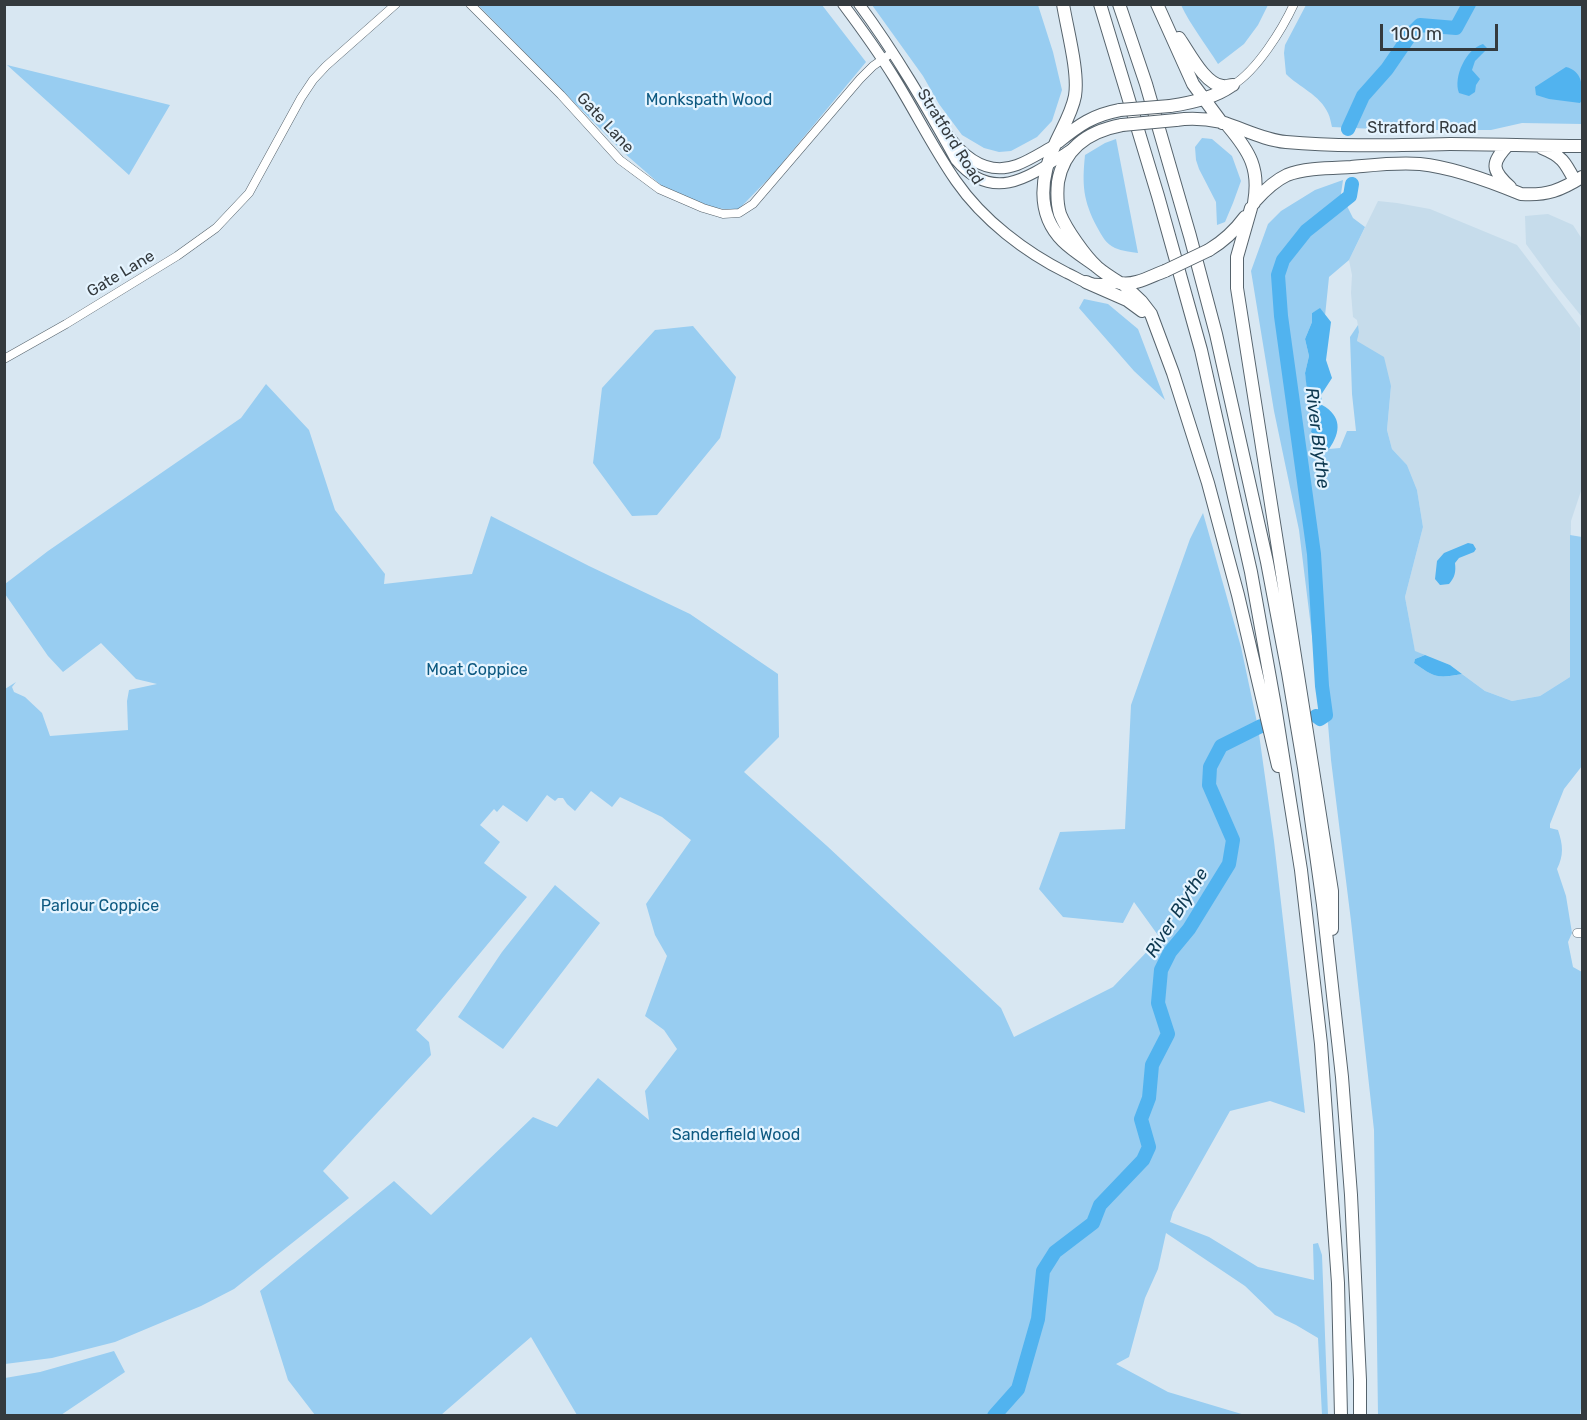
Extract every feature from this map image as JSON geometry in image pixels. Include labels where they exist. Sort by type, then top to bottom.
[{"type":"highway","points":[[1062,4],[1076,85],[1070,114],[1046,166],[1043,188],[1049,222],[1064,242],[1147,306],[1155,325],[1173,373],[1208,483],[1238,596],[1301,870]]},
{"type":"highway","points":[[1100,4],[1158,196],[1201,350],[1251,572],[1275,706],[1301,870],[1322,1056],[1338,1283],[1341,1416]]},
{"type":"highway","points":[[1119,4],[1146,84],[1216,334],[1267,562],[1288,674],[1323,905],[1342,1077],[1351,1195],[1360,1416]]},
{"type":"highway","points":[[1159,8],[1193,84],[1242,143],[1251,159],[1256,178],[1253,204],[1237,257],[1237,288],[1332,891],[1333,998]]},
{"type":"highway","points":[[1159,8],[1200,70],[1211,82],[1223,87],[1233,85]]},
{"type":"highway","points":[[1055,145],[1078,126],[1105,113],[1170,106],[1204,99],[1233,85]]},
{"type":"highway","points":[[1096,266],[1066,225],[1058,205],[1060,173],[1064,162],[1075,147],[1097,131],[1122,125],[1188,118],[1225,124]]},
{"type":"highway","name":"Stratford Road","points":[[1225,124],[1270,139],[1316,144],[1582,146]]},
{"type":"highway","points":[[1508,145],[1497,158],[1495,168],[1498,176],[1515,192]]},
{"type":"highway","points":[[1121,284],[1135,282],[1165,271],[1224,241],[1236,230],[1266,189],[1294,172],[1383,164],[1420,164],[1464,174],[1528,195],[1554,192],[1579,179],[1555,153],[1538,146]]},
{"type":"highway","points":[[1086,282],[1127,300],[1144,312],[1155,325]]},
{"type":"main road","name":"Stratford Road","points":[[843,4],[895,79],[930,142],[957,183],[978,208],[1007,234],[1051,265],[1086,282],[1121,284]]},
{"type":"main road","name":"Stratford Road","points":[[859,4],[893,52],[964,170],[985,182],[1010,183],[1028,176],[1075,147]]},
{"type":"main road","points":[[920,95],[962,152],[980,164],[1010,167],[1055,145]]},
{"type":"street","name":"Gate Lane","points":[[4,359],[177,256],[216,228],[249,193],[313,80],[396,4]]},
{"type":"street","name":"Gate Lane","points":[[470,4],[561,95],[620,160],[659,189],[723,214],[739,213],[753,204],[860,79],[893,52]]},
{"type":"street","points":[[1233,85],[1252,68],[1274,40],[1294,4]]},
{"type":"shaded area","points":[[1483,44],[1487,49],[1475,61],[1472,70],[1480,79],[1475,92],[1469,96],[1459,93],[1458,79],[1462,64],[1471,52]]},
{"type":"shaded area","points":[[1566,67],[1578,75],[1582,84],[1580,103],[1536,95],[1535,87]]},
{"type":"shaded area","points":[[1378,201],[1430,209],[1517,245],[1580,328],[1582,488],[1571,521],[1570,677],[1540,696],[1512,701],[1485,691],[1450,665],[1415,652],[1405,597],[1423,527],[1417,490],[1407,465],[1392,449],[1387,430],[1391,386],[1357,341],[1359,332],[1357,320],[1353,317],[1351,293],[1352,275],[1349,260]]},
{"type":"shaded area","points":[[1548,214],[1573,225],[1582,239],[1582,317],[1526,244],[1525,216]]},
{"type":"shaded area","points":[[1320,308],[1331,322],[1326,360],[1332,378],[1321,395],[1322,405],[1333,414],[1338,425],[1336,436],[1329,449],[1311,432],[1313,420],[1305,373],[1309,356],[1305,339],[1312,322],[1312,313]]},
{"type":"shaded area","points":[[1468,543],[1473,544],[1476,549],[1474,552],[1459,558],[1455,563],[1455,574],[1449,584],[1440,585],[1435,579],[1437,561],[1444,553]]},
{"type":"shaded area","points":[[1425,655],[1450,665],[1462,674],[1436,676],[1431,674],[1414,663],[1415,659]]},
{"type":"green space","name":"Monkspath Wood","points":[[478,5],[822,5],[866,62],[773,174],[738,210],[713,208],[662,186],[623,152]]},
{"type":"green space","points":[[872,5],[1038,5],[1062,90],[1052,121],[1037,137],[1011,151],[999,152],[984,148],[962,135]]},
{"type":"green space","points":[[1181,5],[1268,5],[1258,25],[1244,44],[1218,64]]},
{"type":"green space","points":[[1306,5],[1582,5],[1582,124],[1522,123],[1491,130],[1332,127],[1328,113],[1320,101],[1286,74],[1285,45]]},
{"type":"green space","points":[[7,65],[170,105],[129,175]]},
{"type":"green space","points":[[1202,138],[1212,139],[1232,156],[1241,181],[1225,222],[1217,225],[1216,202],[1196,160],[1195,147]]},
{"type":"green space","points":[[1116,139],[1138,253],[1118,249],[1107,242],[1092,217],[1085,192],[1085,155]]},
{"type":"green space","points":[[1343,180],[1341,194],[1353,218],[1365,227],[1349,260],[1329,277],[1325,316],[1320,309],[1312,313],[1312,322],[1305,339],[1309,356],[1305,373],[1313,420],[1311,432],[1329,449],[1340,448],[1347,431],[1356,431],[1350,337],[1358,325],[1357,341],[1384,357],[1391,386],[1387,430],[1392,449],[1407,465],[1417,490],[1423,527],[1405,597],[1415,651],[1425,655],[1415,659],[1414,663],[1436,676],[1462,674],[1485,691],[1512,701],[1540,696],[1570,677],[1570,535],[1582,537],[1582,766],[1564,789],[1550,824],[1550,828],[1558,830],[1562,845],[1561,859],[1557,869],[1566,896],[1572,933],[1568,942],[1573,967],[1582,972],[1582,1401],[1580,1415],[1378,1415],[1374,1130],[1331,760],[1323,664],[1315,660],[1299,530],[1274,411],[1251,271],[1268,224],[1281,211],[1315,190]]},
{"type":"green space","points":[[1084,299],[1108,304],[1138,329],[1165,400],[1134,371],[1079,308]]},
{"type":"green space","points":[[693,326],[736,377],[720,438],[657,515],[632,516],[593,463],[602,388],[655,330]]},
{"type":"green space","points":[[266,384],[309,430],[335,510],[385,574],[384,584],[472,574],[491,516],[690,614],[778,674],[779,737],[744,772],[1001,1008],[1014,1037],[1113,987],[1160,938],[1134,902],[1123,923],[1063,917],[1039,889],[1060,832],[1125,829],[1131,705],[1190,539],[1203,513],[1241,647],[1258,727],[1274,841],[1305,1113],[1270,1101],[1230,1111],[1173,1212],[1170,1222],[1209,1237],[1258,1267],[1314,1280],[1313,1244],[1318,1243],[1322,1255],[1328,1415],[1322,1415],[1318,1338],[1275,1315],[1245,1286],[1166,1233],[1158,1269],[1145,1298],[1129,1357],[1116,1364],[1168,1392],[1245,1415],[577,1415],[531,1337],[441,1415],[315,1415],[288,1380],[260,1291],[394,1181],[431,1215],[533,1117],[557,1127],[598,1078],[649,1120],[645,1091],[677,1049],[664,1030],[645,1016],[667,956],[655,935],[646,904],[691,840],[662,817],[620,797],[612,807],[591,791],[575,811],[563,798],[555,801],[547,795],[527,822],[503,805],[497,812],[494,809],[480,825],[500,842],[484,863],[527,897],[416,1030],[429,1042],[431,1055],[323,1171],[349,1198],[234,1289],[201,1306],[115,1342],[52,1358],[5,1364],[5,689],[16,682],[12,687],[14,692],[25,697],[42,713],[50,736],[128,730],[129,690],[157,684],[136,679],[101,643],[63,672],[48,656],[5,594],[5,584],[48,551],[241,418]]},
{"type":"green space","points":[[555,885],[600,923],[503,1049],[458,1017],[502,952]]},
{"type":"green space","points":[[114,1351],[125,1372],[61,1415],[5,1415],[5,1378],[40,1372]]},
{"type":"waterway","name":"River Blythe","points":[[1348,129],[1363,96],[1387,69],[1411,34],[1420,25],[1456,28],[1469,4]]},
{"type":"waterway","name":"River Blythe","points":[[1316,716],[1320,719],[1326,715],[1322,686],[1314,554],[1281,316],[1278,275],[1283,260],[1306,231],[1350,196],[1352,184]]},
{"type":"waterway","name":"River Blythe","points":[[994,1416],[1018,1389],[1038,1319],[1043,1271],[1055,1252],[1093,1223],[1100,1205],[1143,1160],[1149,1147],[1141,1119],[1149,1098],[1152,1065],[1168,1034],[1158,1003],[1161,970],[1170,952],[1189,929],[1229,864],[1233,840],[1209,785],[1210,767],[1221,746],[1261,726]]},
{"type":"park label","name":"Moat Coppice","points":[[477,670]]},
{"type":"park label","name":"Parlour Coppice","points":[[100,906]]},
{"type":"park label","name":"Sanderfield Wood","points":[[736,1135]]}]
